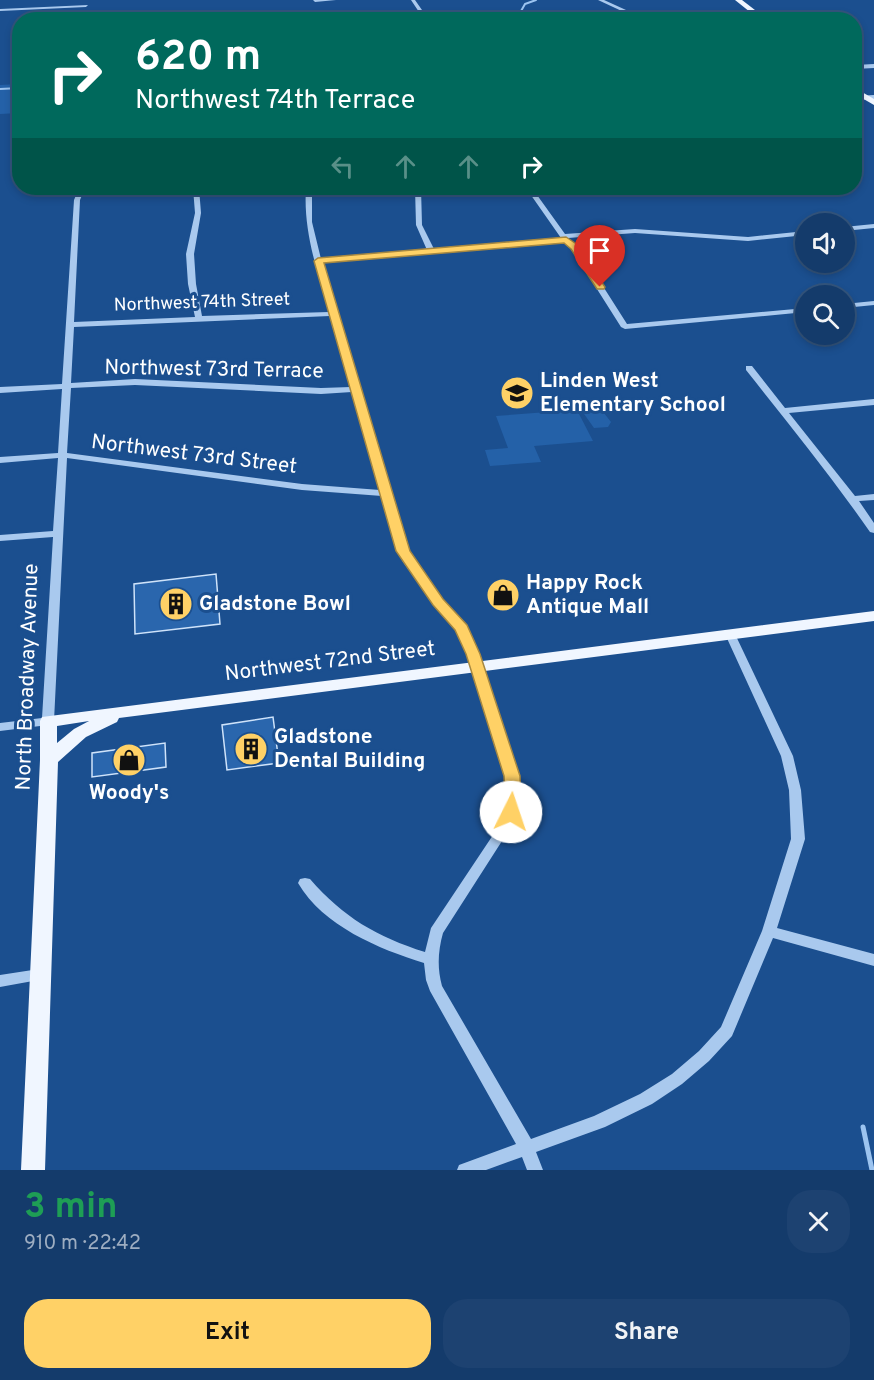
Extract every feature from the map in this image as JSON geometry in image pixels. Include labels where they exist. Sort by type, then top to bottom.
[{"type":"main road","points":[[738,0],[754,12]]},
{"type":"main road","name":"Northwest 72nd Street","points":[[48,722],[874,616]]},
{"type":"main road","points":[[49,760],[80,733],[125,712]]},
{"type":"main road","name":"North Broadway Avenue","points":[[33,1170],[49,760],[48,722]]},
{"type":"street","points":[[315,1],[334,0]]},
{"type":"street","points":[[600,0],[628,12]]},
{"type":"street","points":[[0,10],[86,3]]},
{"type":"street","name":"North Broadway Avenue","points":[[48,722],[75,232],[79,195]]},
{"type":"street","points":[[197,195],[198,213],[190,254],[192,284],[199,319]]},
{"type":"street","points":[[309,195],[309,222],[318,261],[384,493],[408,562],[462,629],[477,666],[512,776],[513,798],[505,827],[436,932],[430,959],[435,987],[527,1148],[535,1170]]},
{"type":"street","points":[[418,195],[419,225],[432,252]]},
{"type":"street","points":[[534,195],[564,238],[574,247],[625,327],[795,311]]},
{"type":"street","points":[[855,228],[874,226]]},
{"type":"street","points":[[318,261],[635,231],[748,239],[795,234]]},
{"type":"street","points":[[855,305],[874,303]]},
{"type":"street","name":"Northwest 74th Street","points":[[71,325],[333,314]]},
{"type":"street","points":[[748,368],[874,530]]},
{"type":"street","name":"Northwest 73rd Terrace","points":[[0,390],[67,385],[152,383],[321,392],[355,389]]},
{"type":"street","points":[[782,411],[874,402]]},
{"type":"street","name":"Northwest 73rd Street","points":[[0,460],[63,455],[302,487],[384,493]]},
{"type":"street","points":[[852,499],[874,497]]},
{"type":"street","points":[[0,538],[58,534]]},
{"type":"street","points":[[465,1170],[599,1122],[645,1099],[677,1079],[704,1056],[727,1031],[769,931],[798,839],[795,790],[787,756],[730,634]]},
{"type":"street","name":"Northwest 72nd Street","points":[[0,727],[48,722]]},
{"type":"street","points":[[305,883],[321,903],[358,932],[395,949],[430,959]]},
{"type":"street","points":[[769,931],[874,960]]},
{"type":"street","points":[[0,981],[39,975]]},
{"type":"shaded area","points":[[12,84],[12,113],[0,114],[0,85]]},
{"type":"shaded area","points":[[600,408],[611,422],[608,427],[594,428],[582,411],[578,412],[593,441],[534,446],[541,462],[490,466],[485,450],[508,448],[496,416]]},
{"type":"building","name":"Gladstone Bowl","points":[[216,574],[220,624],[135,634],[134,584]]},
{"type":"building","name":"Gladstone Dental Building","points":[[273,717],[279,763],[227,770],[222,725]]},
{"type":"building","name":"Woody's","points":[[165,743],[166,767],[92,777],[92,753]]},
{"type":"waterway","points":[[520,12],[525,4],[536,0]]},
{"type":"waterway","points":[[0,89],[12,88]]},
{"type":"waterway","points":[[863,1127],[872,1170]]},
{"type":"place","name":"Linden West Elementary School","points":[[517,393]]},
{"type":"place","name":"Happy Rock Antique Mall","points":[[503,595]]},
{"type":"place","name":"Gladstone Bowl","points":[[176,604]]},
{"type":"place","name":"Gladstone Dental Building","points":[[251,749]]},
{"type":"place","name":"Woody's","points":[[129,760]]},
{"type":"route","points":[[511,812],[512,776],[473,654],[468,640],[454,617],[438,602],[408,562],[403,551],[384,493],[318,261],[566,240],[574,247],[600,287]]}]
